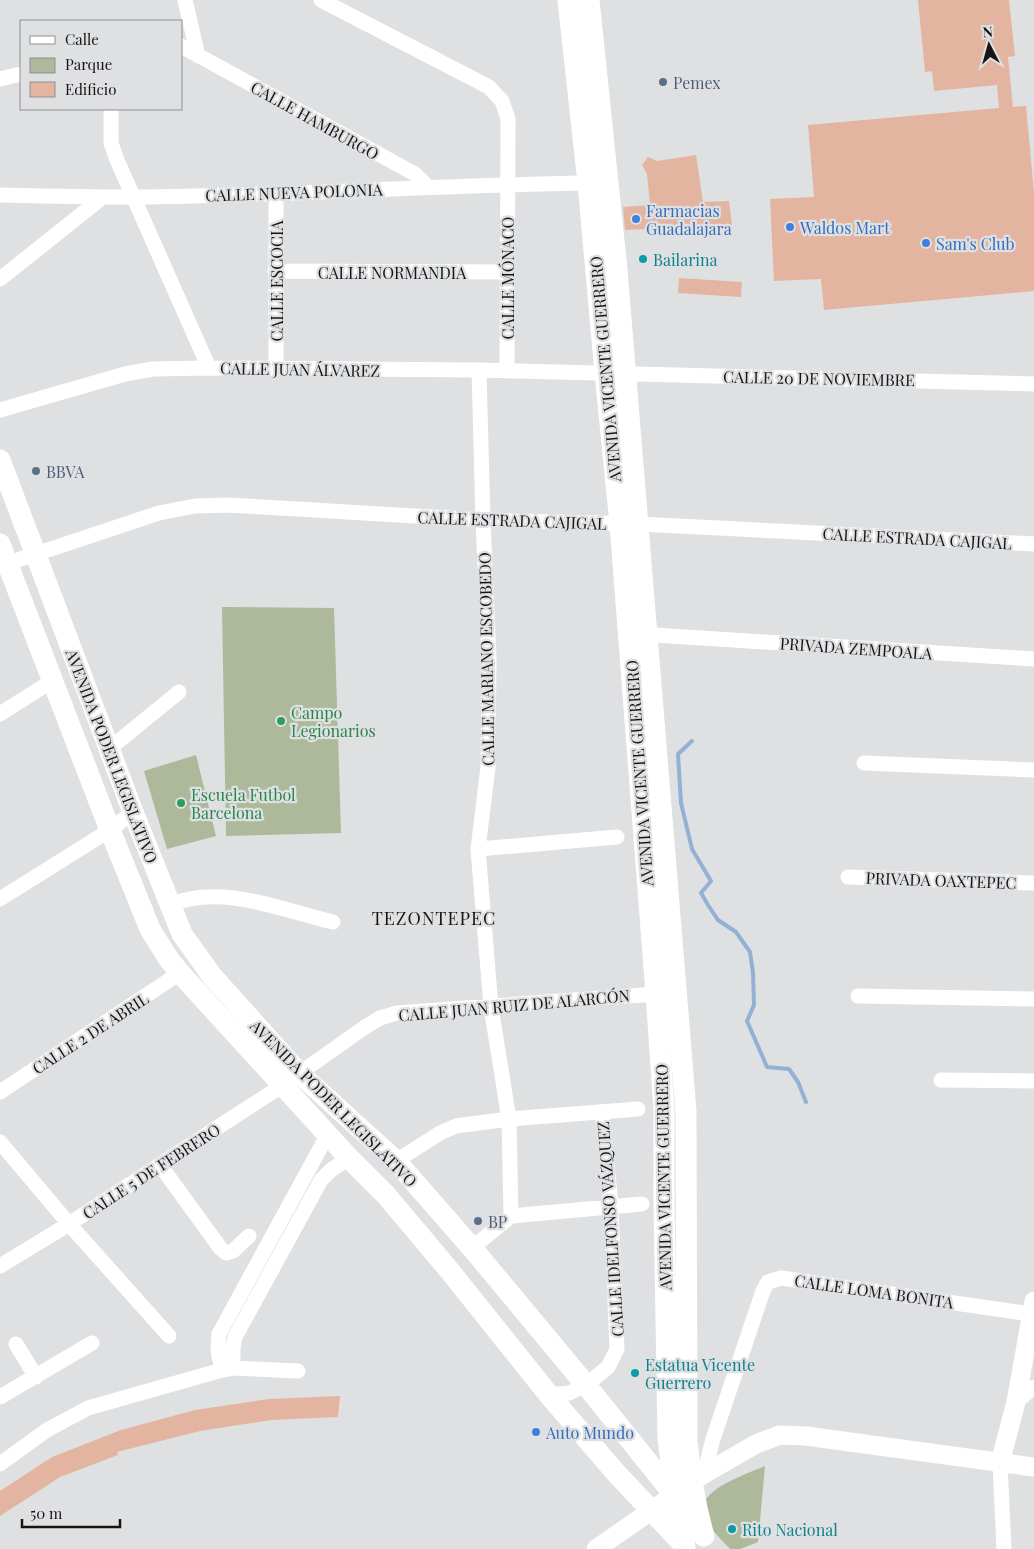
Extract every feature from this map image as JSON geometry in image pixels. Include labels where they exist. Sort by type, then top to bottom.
[{"type":"main road","name":"AVENIDA VICENTE GUERRERO","points":[[568,0],[588,183],[615,373],[638,634],[686,1111],[687,1441],[698,1479],[709,1543]]},
{"type":"main road","name":"AVENIDA VICENTE GUERRERO","points":[[589,0],[609,184],[615,373]]},
{"type":"main road","name":"AVENIDA PODER LEGISLATIVO","points":[[0,460],[133,812],[182,934],[291,1079],[328,1134],[392,1202],[549,1395],[616,1473],[686,1548]]},
{"type":"main road","name":"AVENIDA PODER LEGISLATIVO","points":[[0,544],[4,565],[150,929],[168,958],[180,973],[291,1079],[396,1161],[472,1248],[586,1385],[675,1496],[709,1543]]},
{"type":"main road","name":"AVENIDA VICENTE GUERRERO","points":[[638,634],[656,994],[664,1110],[668,1438],[675,1496],[686,1548]]},
{"type":"main road","points":[[589,1440],[601,1440],[608,1436],[614,1430],[616,1422]]},
{"type":"main road","points":[[616,1473],[618,1464],[628,1454],[641,1455]]},
{"type":"street","points":[[185,0],[198,56]]},
{"type":"street","name":"CALLE MÓNACO","points":[[321,0],[489,87],[502,101],[508,120],[507,371]]},
{"type":"street","name":"CALLE HAMBURGO","points":[[182,47],[415,174],[428,187]]},
{"type":"street","points":[[0,80],[20,74]]},
{"type":"street","points":[[111,110],[111,143],[209,368]]},
{"type":"street","name":"CALLE NUEVA POLONIA","points":[[0,195],[133,197],[588,183]]},
{"type":"street","name":"CALLE ESCOCIA","points":[[276,193],[276,369]]},
{"type":"street","points":[[0,278],[103,197]]},
{"type":"street","name":"CALLE NORMANDIA","points":[[276,271],[508,272]]},
{"type":"street","name":"CALLE JUAN ÁLVAREZ","points":[[0,410],[125,374],[153,369],[479,370],[615,373]]},
{"type":"street","name":"CALLE MARIANO ESCOBEDO","points":[[479,370],[482,520],[488,658],[488,767],[478,849],[492,1007],[509,1119],[511,1216]]},
{"type":"street","name":"CALLE 20 DE NOVIEMBRE","points":[[615,373],[1034,384]]},
{"type":"street","name":"CALLE ESTRADA CAJIGAL","points":[[4,565],[159,513],[195,506],[229,505],[482,520],[629,524],[1034,544]]},
{"type":"street","name":"PRIVADA ZEMPOALA","points":[[638,634],[1034,660]]},
{"type":"street","points":[[0,714],[52,681]]},
{"type":"street","points":[[109,749],[179,692]]},
{"type":"street","points":[[864,762],[1034,770]]},
{"type":"street","points":[[0,899],[110,830],[133,812]]},
{"type":"street","points":[[478,849],[617,836]]},
{"type":"street","name":"PRIVADA OAXTEPEC","points":[[848,877],[1034,883]]},
{"type":"street","points":[[170,905],[183,900],[206,897],[235,897],[332,922]]},
{"type":"street","name":"CALLE 2 DE ABRIL","points":[[0,1092],[180,973]]},
{"type":"street","name":"CALLE JUAN RUIZ DE ALARCÓN","points":[[291,1079],[365,1027],[380,1018],[397,1014],[656,994]]},
{"type":"street","points":[[858,996],[1034,999]]},
{"type":"street","name":"CALLE 5 DE FEBRERO","points":[[0,1266],[69,1224],[291,1079]]},
{"type":"street","points":[[941,1080],[1034,1080]]},
{"type":"street","points":[[396,1161],[440,1132],[456,1126],[509,1119],[638,1110]]},
{"type":"street","name":"CALLE IDELFONSO VÁZQUEZ","points":[[549,1395],[569,1393],[586,1385],[608,1367],[617,1349],[611,1206],[602,1112]]},
{"type":"street","points":[[228,1368],[218,1351],[219,1334],[328,1134]]},
{"type":"street","points":[[0,1142],[69,1224],[169,1336]]},
{"type":"street","points":[[228,1368],[235,1337],[321,1180],[331,1170],[350,1158]]},
{"type":"street","points":[[160,1165],[221,1249],[226,1253],[233,1251],[249,1236]]},
{"type":"street","points":[[472,1248],[511,1216],[642,1204]]},
{"type":"street","name":"CALLE LOMA BONITA","points":[[698,1479],[763,1291],[768,1282],[781,1278],[1033,1307]]},
{"type":"street","points":[[1004,1549],[1000,1463],[1016,1402],[1033,1307]]},
{"type":"street","points":[[0,1397],[92,1343]]},
{"type":"street","points":[[16,1344],[36,1376]]},
{"type":"street","points":[[0,1464],[47,1430],[88,1408],[228,1368],[298,1371]]},
{"type":"street","points":[[1016,1402],[1034,1387]]},
{"type":"street","points":[[604,1547],[698,1479],[756,1444],[780,1435],[806,1436],[1034,1467]]},
{"type":"green space","name":"Campo Legionarios","points":[[222,607],[334,608],[341,833],[226,836]]},
{"type":"green space","name":"Escuela Futbol Barcelona","points":[[196,755],[216,836],[167,849],[144,771]]},
{"type":"green space","points":[[765,1466],[758,1542],[740,1549],[730,1549],[713,1531],[705,1519],[702,1509],[705,1500],[722,1485]]},
{"type":"building","name":"Sam's Club","points":[[918,0],[1009,0],[1015,56],[1008,57],[1013,107],[1026,106],[1034,193],[1034,291],[824,310],[821,279],[774,281],[770,199],[814,197],[808,125],[999,108],[997,85],[934,91],[932,71],[925,72]]},
{"type":"building","points":[[696,155],[703,202],[729,201],[732,225],[625,230],[623,207],[650,205],[647,174],[642,165],[648,157],[657,161]]},
{"type":"building","points":[[679,278],[742,282],[741,297],[678,293]]},
{"type":"building","points":[[340,1396],[338,1417],[271,1420],[200,1431],[117,1452],[118,1455],[60,1477],[0,1516],[0,1491],[52,1457],[121,1430],[195,1410],[269,1399]]},
{"type":"waterway","points":[[692,741],[678,754],[681,803],[692,849],[711,881],[701,893],[718,920],[736,932],[750,952],[754,1005],[747,1021],[767,1067],[789,1069],[798,1082],[806,1102]]},
{"type":"place","name":"Pemex","points":[[663,82]]},
{"type":"place","name":"Farmacias Guadalajara","points":[[636,219]]},
{"type":"place","name":"Waldos Mart","points":[[790,227]]},
{"type":"place","name":"Sam's Club","points":[[926,243]]},
{"type":"place","name":"Bailarina","points":[[643,259]]},
{"type":"place","name":"BBVA","points":[[36,471]]},
{"type":"place","name":"Campo Legionarios","points":[[281,721]]},
{"type":"place","name":"Escuela Futbol Barcelona","points":[[181,803]]},
{"type":"place","name":"BP","points":[[478,1221]]},
{"type":"place","name":"Estatua Vicente Guerrero","points":[[635,1373]]},
{"type":"place","name":"Auto Mundo","points":[[536,1432]]},
{"type":"place","name":"Rito Nacional","points":[[732,1529]]},
{"type":"district","name":"TEZONTEPEC","points":[[434,918]]}]
